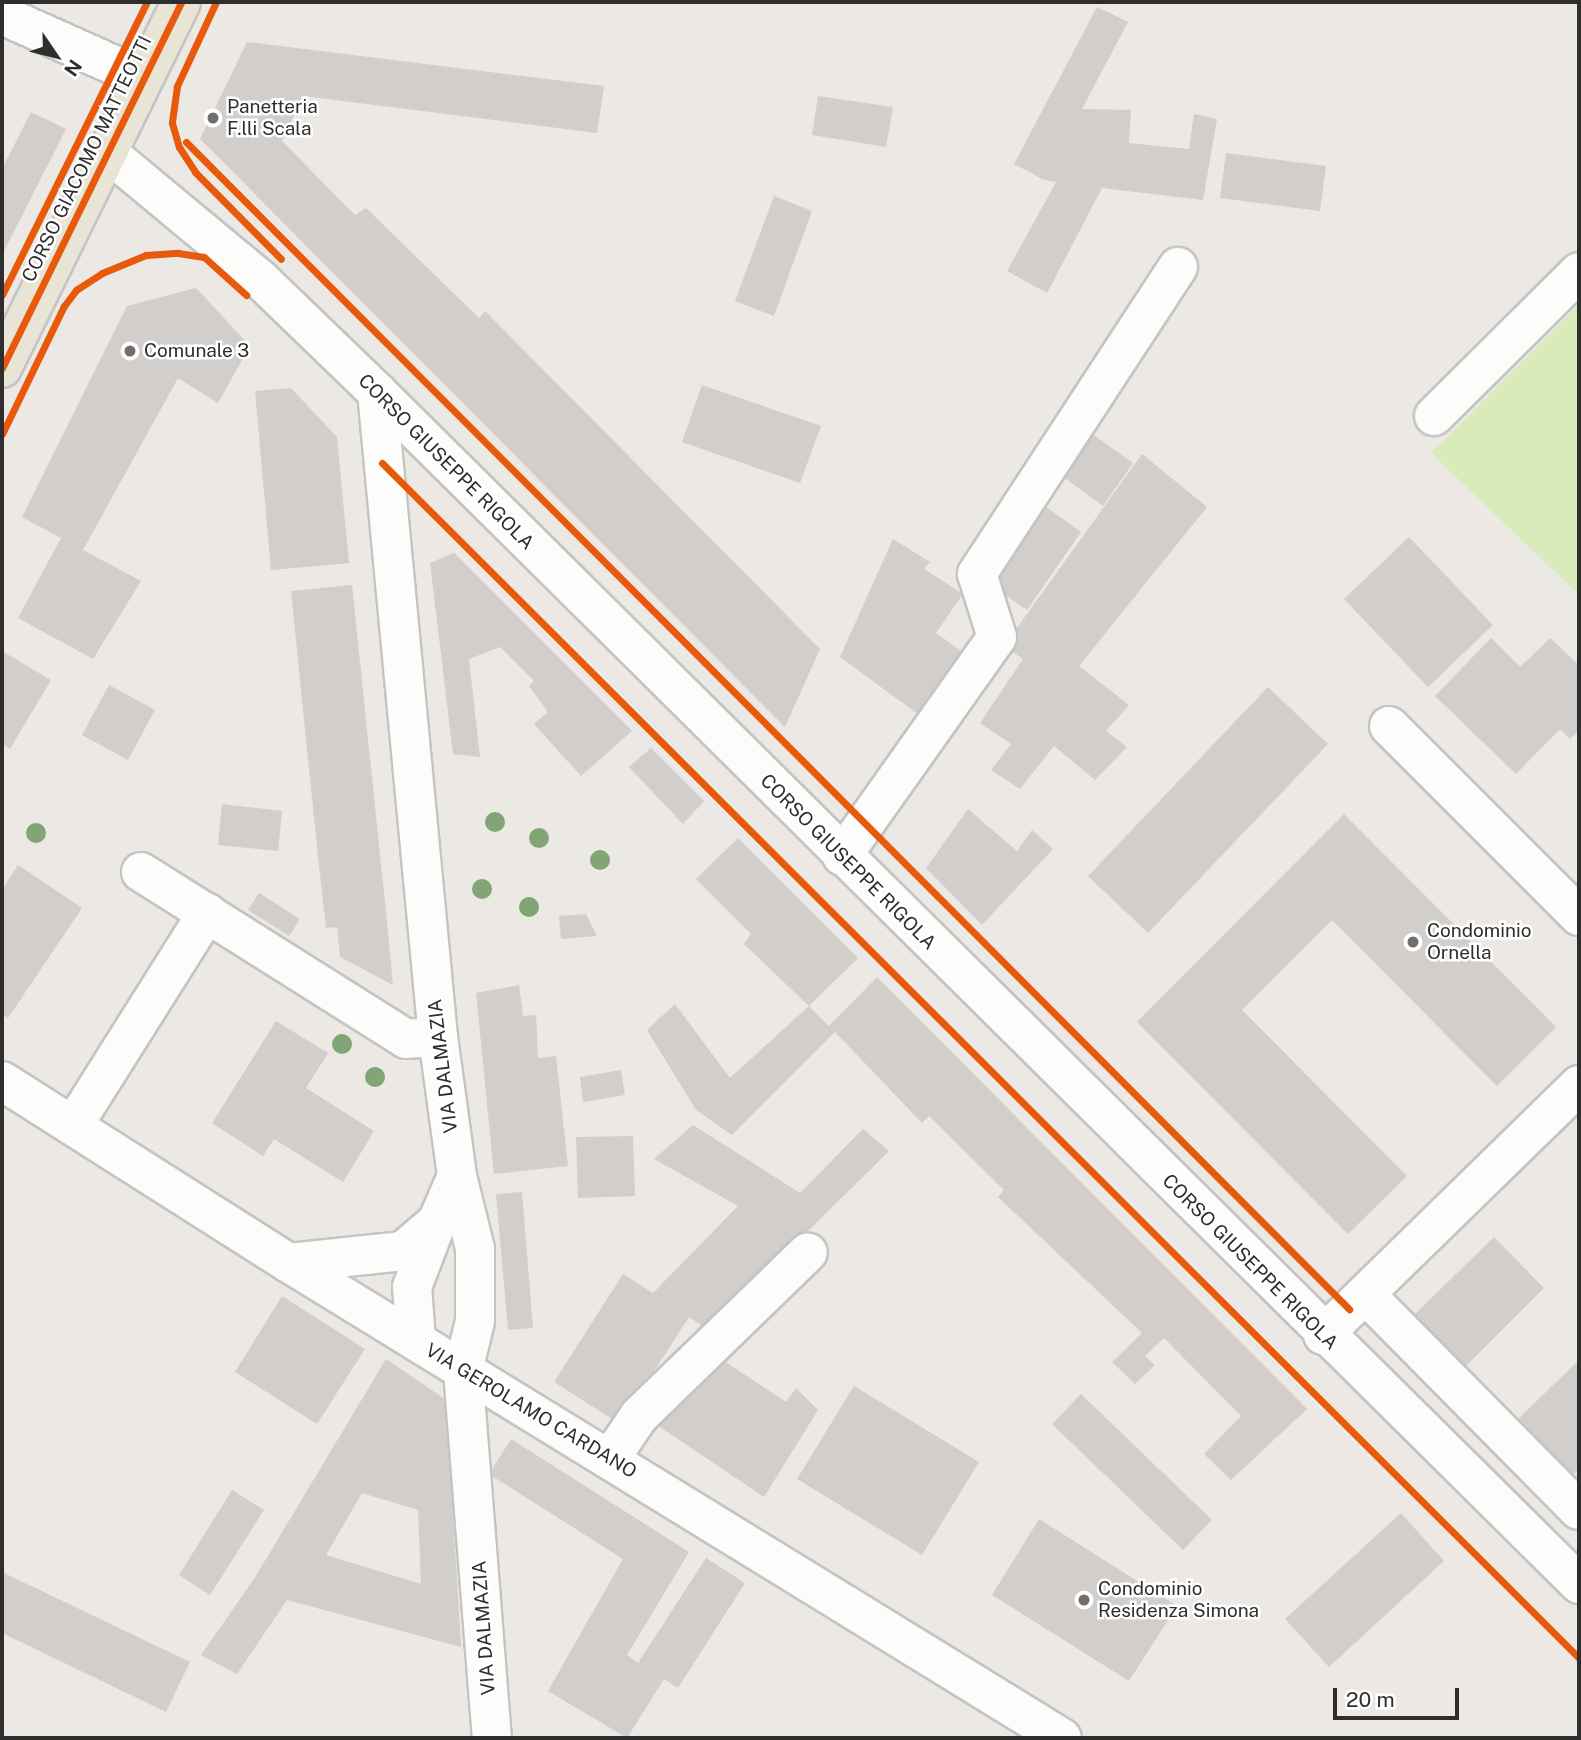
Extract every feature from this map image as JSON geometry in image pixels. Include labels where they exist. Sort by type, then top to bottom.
[{"type":"main road","name":"CORSO GIACOMO MATTEOTTI","points":[[2,368],[181,2]]},
{"type":"street","points":[[2,15],[143,78]]},
{"type":"street","name":"CORSO GIUSEPPE RIGOLA","points":[[107,152],[261,280],[377,392],[1323,1335],[1579,1584]]},
{"type":"street","points":[[842,856],[997,637],[976,574],[1178,267]]},
{"type":"street","points":[[1434,416],[1579,272]]},
{"type":"street","name":"VIA DALMAZIA","points":[[377,392],[438,1037],[457,1176],[475,1249],[475,1321],[463,1371],[492,1738]]},
{"type":"street","points":[[1389,726],[1579,916]]},
{"type":"street","points":[[141,872],[406,1039],[438,1037]]},
{"type":"street","points":[[73,1126],[207,913]]},
{"type":"street","name":"VIA GEROLAMO CARDANO","points":[[2,1081],[416,1342],[1062,1738]]},
{"type":"street","points":[[1323,1335],[1579,1085]]},
{"type":"street","points":[[416,1342],[412,1287],[457,1176]]},
{"type":"street","points":[[289,1263],[403,1251],[437,1222]]},
{"type":"street","points":[[610,1459],[639,1416],[808,1252]]},
{"type":"street","points":[[1365,1294],[1579,1510]]},
{"type":"street","points":[[1548,1553],[1579,1523]]},
{"type":"green space","points":[[1579,305],[1579,595],[1431,453]]},
{"type":"building","points":[[1097,7],[1128,22],[1082,109],[1131,110],[1129,143],[1189,149],[1194,114],[1217,119],[1203,200],[1102,188],[1047,293],[1007,271],[1056,182],[1044,180],[1014,164]]},
{"type":"building","points":[[247,42],[604,86],[597,133],[303,96],[282,141],[355,215],[366,208],[479,318],[485,311],[820,649],[785,727],[200,139]]},
{"type":"building","points":[[818,96],[893,107],[886,147],[812,135]]},
{"type":"building","points":[[31,112],[66,129],[2,255],[2,169]]},
{"type":"building","points":[[1226,153],[1326,166],[1320,211],[1220,198]]},
{"type":"building","points":[[774,196],[812,211],[774,316],[735,301]]},
{"type":"building","points":[[196,288],[250,346],[218,403],[178,378],[83,550],[141,581],[93,659],[18,618],[61,538],[22,517],[127,306]]},
{"type":"building","points":[[702,385],[821,426],[800,483],[682,442]]},
{"type":"building","points":[[291,388],[337,437],[349,563],[271,570],[255,391]]},
{"type":"building","points":[[1085,429],[1133,463],[1103,506],[1055,471]]},
{"type":"building","points":[[1142,454],[1207,507],[1079,666],[1129,705],[1106,731],[1127,747],[1095,780],[1054,746],[1020,789],[991,770],[1011,744],[980,723],[1023,659],[1004,646]]},
{"type":"building","points":[[1039,502],[1081,532],[1027,610],[1005,595],[997,563]]},
{"type":"building","points":[[1409,537],[1493,625],[1428,687],[1344,599]]},
{"type":"building","points":[[893,539],[930,562],[924,569],[963,594],[936,633],[974,660],[930,723],[840,657]]},
{"type":"building","points":[[454,553],[632,731],[581,776],[534,724],[548,712],[529,686],[534,681],[500,647],[469,659],[480,757],[453,754],[430,563]]},
{"type":"building","points":[[352,585],[393,985],[340,957],[337,927],[326,928],[318,857],[291,591]]},
{"type":"building","points":[[1491,638],[1520,667],[1550,638],[1579,665],[1579,731],[1570,739],[1560,729],[1516,774],[1435,696]]},
{"type":"building","points":[[2,651],[51,680],[10,749],[2,744]]},
{"type":"building","points":[[109,685],[155,710],[128,760],[82,735]]},
{"type":"building","points":[[1268,687],[1328,744],[1148,933],[1088,876]]},
{"type":"building","points":[[651,748],[704,801],[683,824],[629,767]]},
{"type":"building","points":[[222,804],[282,811],[278,851],[218,845]]},
{"type":"building","points":[[968,809],[1017,851],[1032,830],[1053,849],[982,925],[926,868]]},
{"type":"building","points":[[1344,814],[1556,1027],[1497,1086],[1332,920],[1242,1010],[1407,1176],[1348,1234],[1137,1022]]},
{"type":"building","points":[[738,838],[858,958],[809,1006],[744,944],[751,934],[696,879]]},
{"type":"building","points":[[18,865],[82,908],[8,1018],[2,1014],[2,890]]},
{"type":"building","points":[[259,893],[300,919],[289,936],[248,910]]},
{"type":"building","points":[[586,914],[597,936],[561,939],[559,916]]},
{"type":"building","points":[[877,977],[1307,1409],[1231,1480],[1204,1454],[1241,1416],[1164,1338],[1145,1356],[1155,1365],[1135,1384],[1112,1362],[1142,1333],[998,1197],[1004,1190],[929,1116],[922,1123],[835,1032],[732,1135],[696,1110],[647,1030],[675,1004],[730,1078],[809,1006],[829,1026]]},
{"type":"building","points":[[519,985],[523,1016],[536,1015],[538,1058],[556,1056],[568,1166],[494,1174],[476,993]]},
{"type":"building","points":[[276,1021],[328,1053],[306,1088],[374,1131],[343,1182],[274,1139],[263,1156],[212,1123]]},
{"type":"building","points":[[621,1070],[625,1095],[583,1102],[580,1077]]},
{"type":"building","points":[[693,1125],[800,1193],[863,1129],[889,1151],[708,1330],[689,1317],[620,1424],[554,1382],[623,1274],[653,1293],[738,1206],[654,1159]]},
{"type":"building","points":[[633,1136],[635,1196],[578,1198],[576,1137]]},
{"type":"building","points":[[522,1192],[533,1328],[508,1330],[496,1194]]},
{"type":"building","points":[[1494,1237],[1544,1288],[1465,1367],[1414,1315]]},
{"type":"building","points":[[282,1296],[365,1349],[317,1424],[235,1372]]},
{"type":"building","points":[[712,1353],[786,1402],[796,1388],[818,1410],[764,1497],[657,1425]]},
{"type":"building","points":[[386,1359],[461,1410],[448,1428],[461,1647],[287,1600],[237,1674],[201,1655],[254,1579]],"holes":[[[362,1493],[418,1510],[421,1584],[326,1555]]]},
{"type":"building","points":[[1579,1360],[1579,1468],[1573,1475],[1519,1418]]},
{"type":"building","points":[[854,1386],[979,1462],[922,1555],[797,1479]]},
{"type":"building","points":[[1081,1394],[1212,1520],[1183,1550],[1052,1424]]},
{"type":"building","points":[[511,1439],[689,1552],[627,1655],[638,1663],[706,1558],[745,1583],[678,1688],[664,1679],[627,1738],[548,1691],[623,1559],[489,1474]]},
{"type":"building","points":[[232,1490],[264,1510],[210,1595],[179,1575]]},
{"type":"building","points":[[1401,1513],[1444,1561],[1329,1667],[1285,1619]]},
{"type":"building","name":"Condominio Residenza Simona","points":[[1039,1519],[1177,1606],[1129,1681],[992,1595]]},
{"type":"building","points":[[2,1572],[190,1662],[166,1712],[2,1633]]},
{"type":"cycle path","points":[[2,295],[147,2]]},
{"type":"cycle path","points":[[2,368],[181,2]]},
{"type":"cycle path","points":[[216,2],[177,86],[172,123],[179,147],[195,172],[281,259]]},
{"type":"cycle path","points":[[186,142],[1349,1309]]},
{"type":"cycle path","points":[[2,434],[64,306],[76,290],[102,273],[146,255],[178,253],[204,257],[246,295]]},
{"type":"cycle path","points":[[382,463],[1579,1658]]},
{"type":"place","name":"Panetteria F.lli Scala","points":[[213,118]]},
{"type":"place","name":"Comunale 3","points":[[130,351]]},
{"type":"place","name":"Condominio Ornella","points":[[1413,942]]},
{"type":"place","name":"Condominio Residenza Simona","points":[[1084,1600]]}]
